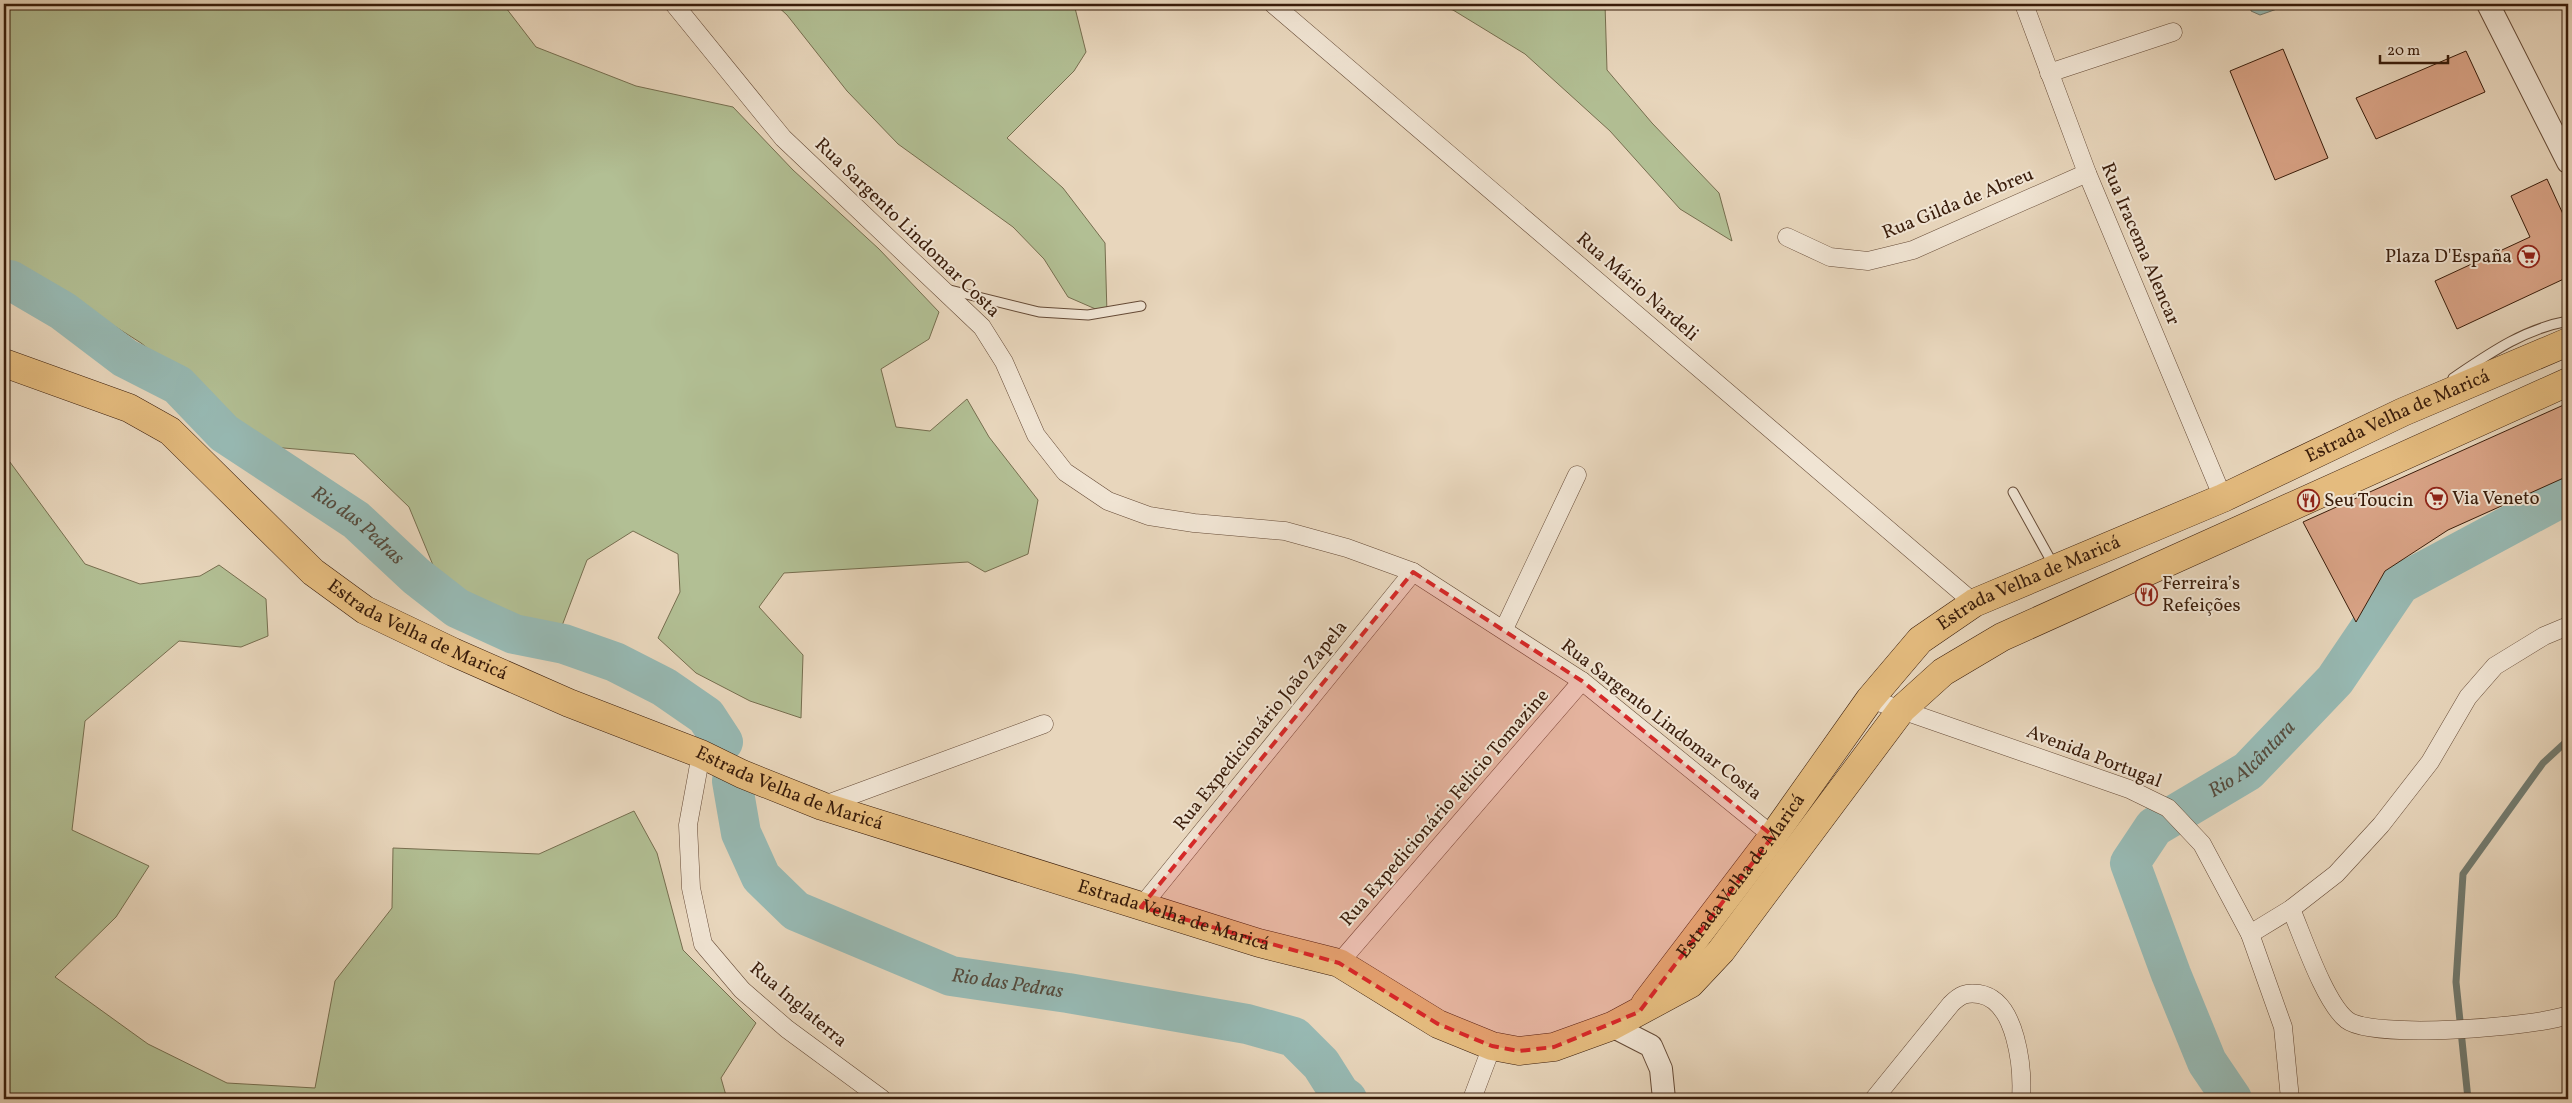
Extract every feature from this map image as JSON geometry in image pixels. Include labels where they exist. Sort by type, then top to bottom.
[{"type":"main road","name":"Estrada Velha de Maricá","points":[[1638,1012],[1773,836],[1870,699],[1920,640],[1974,604],[2223,498],[2403,412],[2568,342]]},
{"type":"main road","name":"Estrada Velha de Maricá","points":[[4,363],[129,408],[170,431],[216,474],[313,572],[365,610],[453,652],[569,703],[701,754],[742,774],[822,806],[1141,907],[1260,943],[1339,963],[1438,1024],[1492,1046],[1519,1051],[1554,1047],[1612,1026],[1690,984],[1704,970],[1902,709],[1942,672],[2002,637],[2568,382]]},
{"type":"street","name":"Rua Sargento Lindomar Costa","points":[[674,4],[783,138],[982,326],[1004,362],[1036,435],[1065,472],[1108,502],[1149,516],[1285,531],[1347,548],[1414,572],[1504,628],[1582,681],[1773,836]]},
{"type":"street","name":"Rua Mário Nardeli","points":[[1272,4],[1974,604]]},
{"type":"street","name":"Rua Iracema Alencar","points":[[2024,4],[2087,173],[2223,498]]},
{"type":"street","points":[[2485,5],[2568,162]]},
{"type":"street","points":[[2049,73],[2173,32]]},
{"type":"street","name":"Rua Gilda de Abreu","points":[[1787,237],[1830,257],[1868,262],[1913,250],[2087,173]]},
{"type":"street","points":[[1504,628],[1577,475]]},
{"type":"street","name":"Rua Expedicionário João Zapela","points":[[1141,907],[1414,572]]},
{"type":"street","points":[[2250,934],[2291,909],[2336,874],[2381,825],[2430,762],[2468,697],[2495,666],[2544,636],[2568,626]]},
{"type":"street","name":"Rua Expedicionário Felicio Tomazine","points":[[1339,963],[1582,681]]},
{"type":"street","name":"Avenida Portugal","points":[[1870,699],[2129,789],[2168,808],[2202,844],[2250,934],[2283,1027],[2290,1099]]},
{"type":"street","points":[[822,806],[1044,724]]},
{"type":"street","name":"Rua Inglaterra","points":[[701,754],[688,825],[691,888],[703,944],[742,990],[787,1029],[882,1099]]},
{"type":"street","points":[[2291,909],[2332,1002],[2348,1021],[2371,1029],[2404,1032],[2542,1021],[2568,1015]]},
{"type":"street","points":[[1874,1099],[1959,995],[1970,993],[1985,995],[2001,1009],[2012,1028],[2018,1046],[2021,1099]]},
{"type":"street","points":[[1612,1026],[1651,1046],[1661,1069],[1664,1099]]},
{"type":"street","points":[[1472,1099],[1492,1046]]},
{"type":"lane","points":[[943,288],[1039,312],[1088,316],[1141,306]]},
{"type":"lane","points":[[2403,412],[2508,341],[2548,324],[2568,320]]},
{"type":"lane","points":[[2013,492],[2055,568]]},
{"type":"highlighted area","points":[[1413,572],[1582,681],[1773,836],[1639,1012],[1554,1047],[1519,1051],[1492,1046],[1438,1024],[1339,963],[1141,907]]},
{"type":"green space","points":[[4,4],[503,4],[536,47],[636,86],[733,107],[793,170],[879,249],[939,312],[929,339],[881,369],[896,427],[930,431],[967,399],[989,437],[1038,500],[1028,554],[985,572],[968,562],[784,573],[759,607],[803,655],[801,718],[750,701],[696,673],[658,638],[680,592],[678,554],[633,531],[587,560],[560,631],[495,612],[435,570],[409,507],[354,454],[272,447],[141,343],[47,283],[4,280]]},
{"type":"green space","points":[[775,4],[1074,4],[1086,52],[1074,71],[1007,138],[1063,188],[1105,243],[1107,314],[1068,297],[1044,259],[1013,227],[898,144],[847,91],[787,15]]},
{"type":"green space","points":[[1430,4],[1605,4],[1607,70],[1652,123],[1719,193],[1732,241],[1680,209],[1610,131],[1525,54],[1453,10]]},
{"type":"green space","points":[[4,454],[85,564],[140,584],[200,576],[219,565],[266,599],[268,636],[241,647],[179,641],[85,721],[72,830],[149,866],[116,917],[55,977],[148,1044],[227,1083],[315,1088],[335,981],[392,908],[393,848],[539,854],[634,811],[657,853],[683,950],[756,1023],[721,1078],[727,1099],[4,1099]]},
{"type":"water","points":[[2251,4],[2291,4],[2260,15],[2251,11]]},
{"type":"building","points":[[2283,49],[2328,158],[2275,180],[2230,71]]},
{"type":"building","points":[[2466,51],[2485,92],[2376,139],[2356,98]]},
{"type":"building","name":"Plaza D'España","points":[[2547,179],[2568,225],[2568,277],[2457,329],[2435,281],[2530,237],[2511,196]]},
{"type":"building","name":"Via Veneto","points":[[2568,403],[2568,476],[2448,530],[2385,571],[2356,622],[2303,522]]},
{"type":"waterway","name":"Rio das Pedras","points":[[4,280],[10,280],[63,311],[125,358],[178,385],[224,433],[356,520],[416,576],[457,608],[514,634],[564,644],[615,662],[664,687],[706,716],[723,742]]},
{"type":"waterway","name":"Rio Alcântara","points":[[2232,1099],[2207,1062],[2171,974],[2130,863],[2154,827],[2248,771],[2335,680],[2400,584],[2568,494]]},
{"type":"waterway","points":[[2468,1099],[2456,982],[2463,874],[2543,763],[2568,740]]},
{"type":"waterway","name":"Rio das Pedras","points":[[732,781],[741,833],[761,877],[796,911],[951,976],[1068,993],[1247,1024],[1294,1037],[1321,1064],[1340,1094],[1347,1099]]},
{"type":"place","name":"Plaza D'España","points":[[2528,257]]},
{"type":"place","name":"Via Veneto","points":[[2436,499]]},
{"type":"place","name":"Seu Toucin","points":[[2308,501]]},
{"type":"place","name":"Ferreira’s Refeições","points":[[2146,595]]}]
